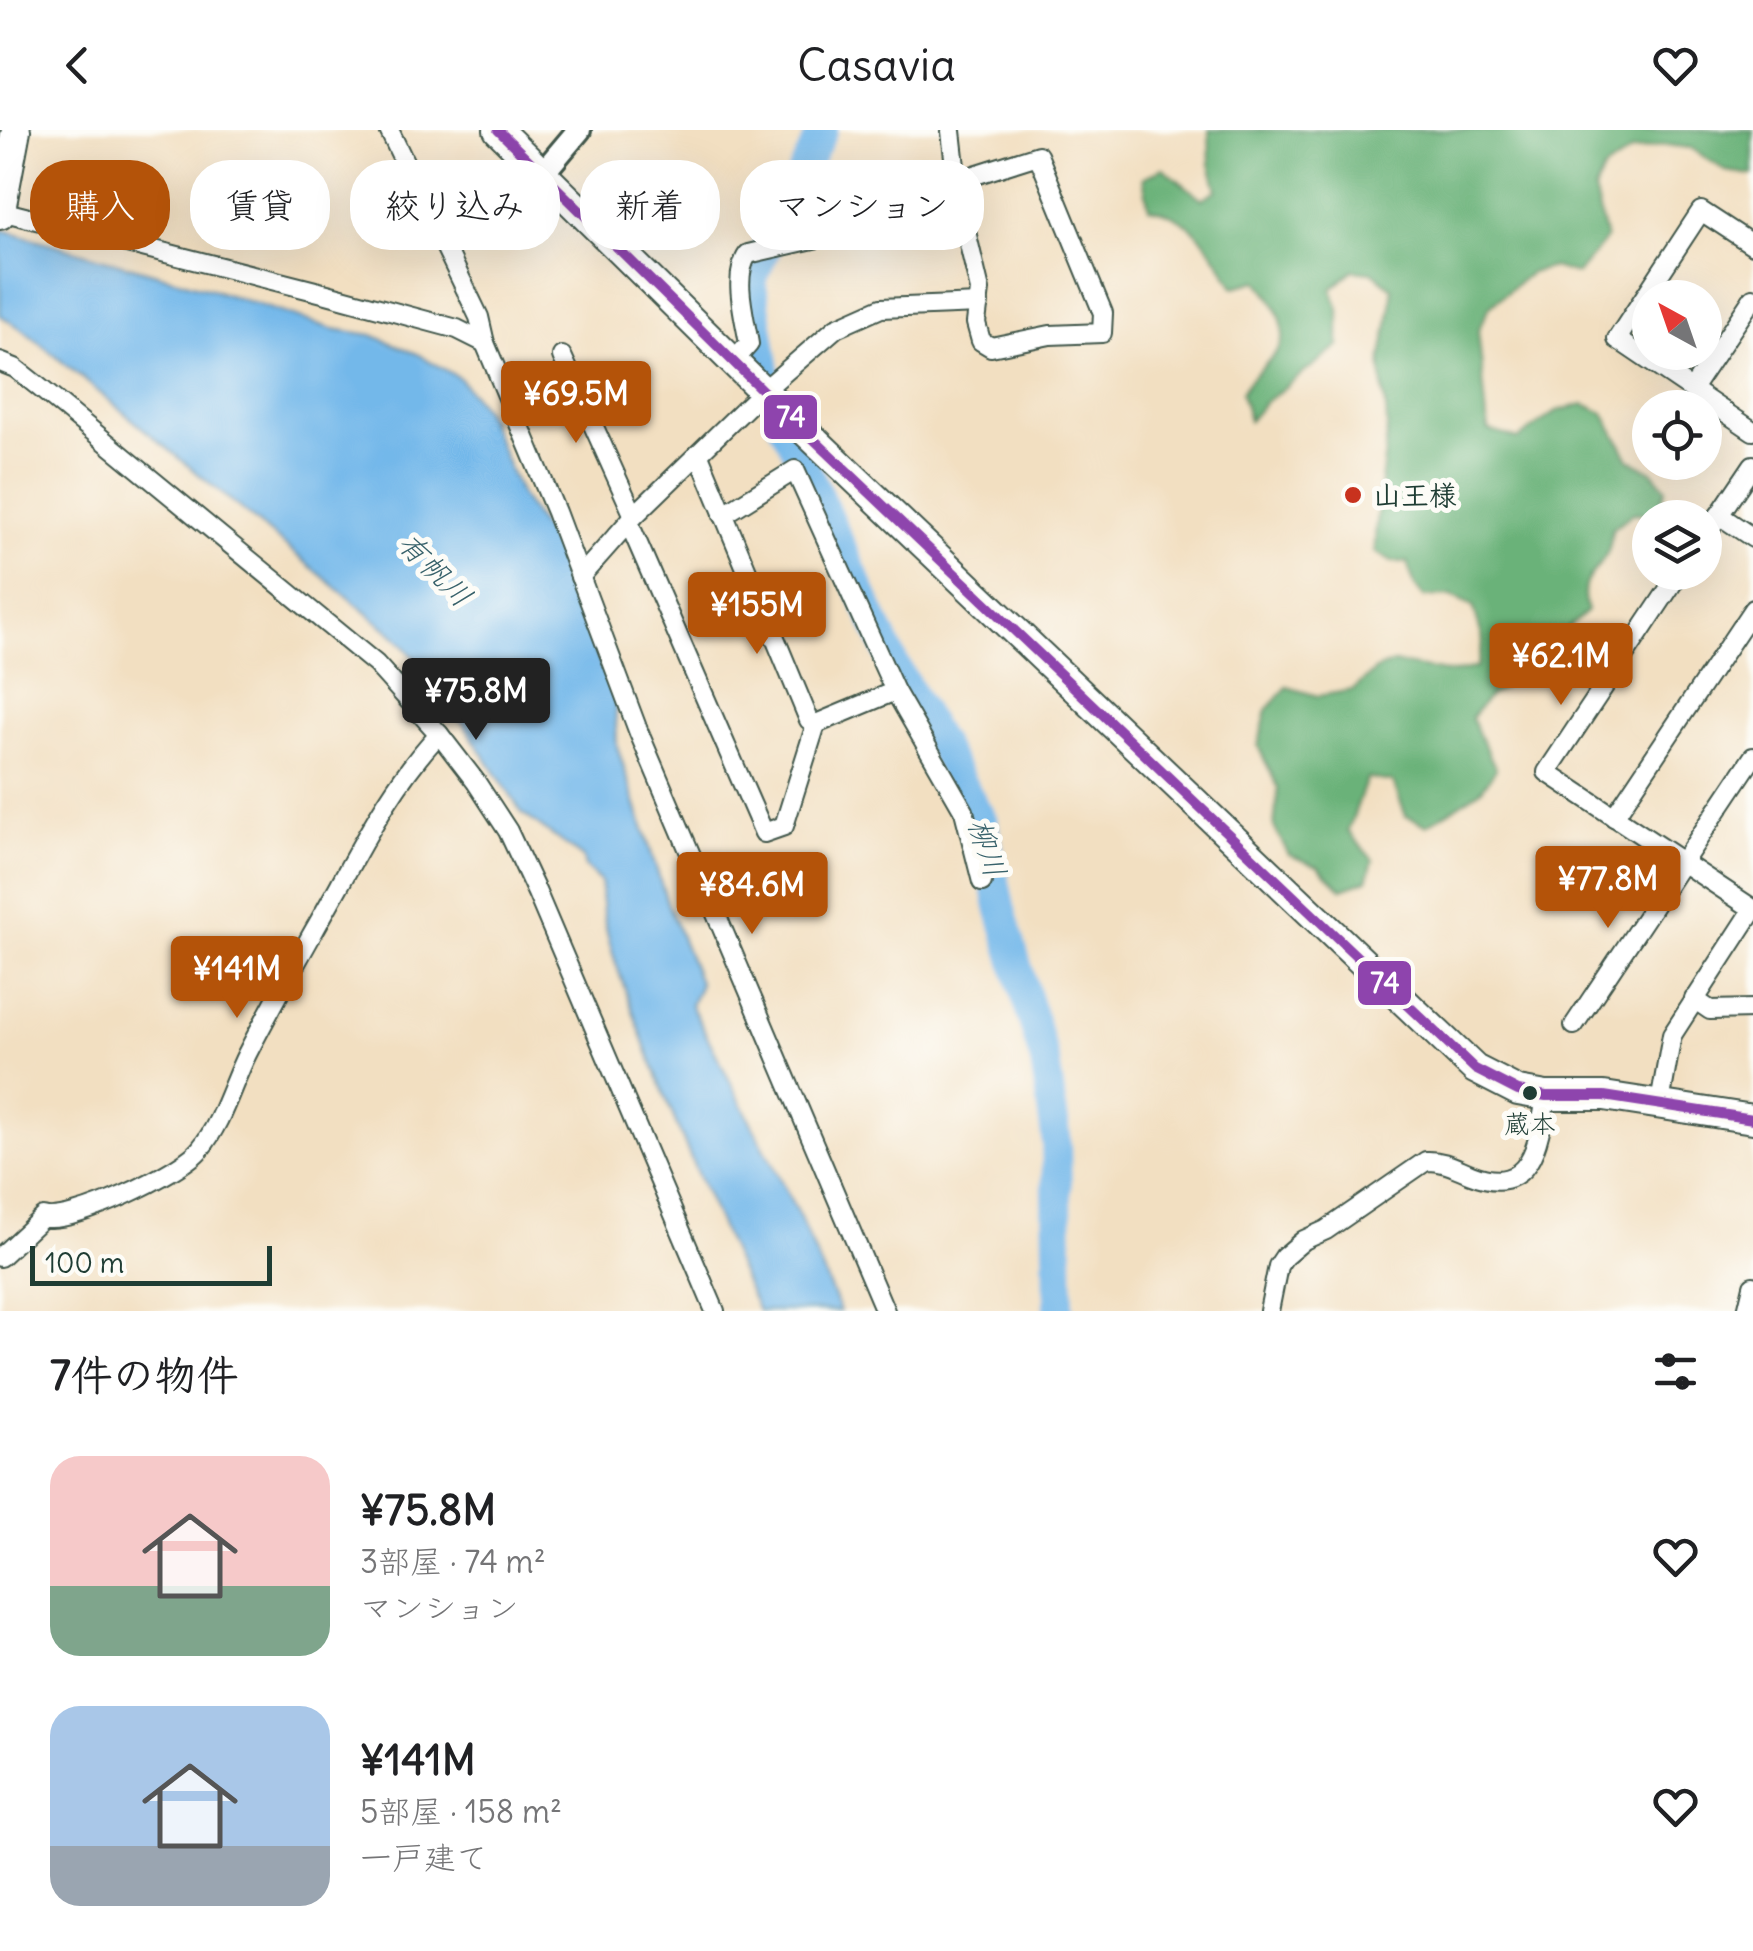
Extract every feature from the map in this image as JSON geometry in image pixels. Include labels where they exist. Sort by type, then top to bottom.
[{"type":"main road","points":[[0,213],[16,130]]},
{"type":"main road","points":[[498,130],[528,160]]},
{"type":"main road","points":[[560,192],[1453,1052],[1518,1090],[1546,1096],[1604,1096],[1753,1119]]},
{"type":"street","points":[[389,130],[480,317],[485,342],[639,733],[885,1311]]},
{"type":"street","points":[[554,160],[579,130]]},
{"type":"street","points":[[951,131],[954,160]]},
{"type":"street","points":[[972,250],[980,304],[977,334],[991,347],[1050,335],[1102,334],[1104,313],[1038,155],[984,171]]},
{"type":"street","points":[[1753,245],[1702,211],[1617,339],[1753,431]]},
{"type":"street","points":[[0,213],[382,309],[456,329],[485,342]]},
{"type":"street","points":[[734,361],[749,344],[742,264],[748,254],[765,250]]},
{"type":"street","points":[[1692,388],[1753,298]]},
{"type":"street","points":[[580,577],[763,391],[836,328],[856,316],[882,308],[980,304]]},
{"type":"street","points":[[562,356],[764,833],[784,826],[816,724],[895,691]]},
{"type":"street","points":[[0,362],[40,387],[376,664],[439,734],[508,831],[715,1311]]},
{"type":"street","points":[[699,455],[810,720],[816,724]]},
{"type":"street","points":[[1722,510],[1753,464]]},
{"type":"street","points":[[724,514],[795,470],[895,691],[964,812],[982,882]]},
{"type":"street","points":[[1722,517],[1753,538]]},
{"type":"street","points":[[1660,1103],[1672,1034],[1753,909],[1546,772],[1668,590]]},
{"type":"street","points":[[1614,817],[1753,609]]},
{"type":"street","points":[[0,1257],[43,1217],[53,1220],[98,1207],[180,1166],[200,1150],[253,1043],[372,826],[407,771],[439,734]]},
{"type":"street","points":[[1574,1025],[1753,756]]},
{"type":"street","points":[[1694,999],[1710,1010],[1753,1009]]},
{"type":"street","points":[[1269,1311],[1278,1266],[1284,1256],[1426,1161],[1438,1160],[1498,1182],[1510,1180],[1534,1152],[1546,1096]]},
{"type":"street","points":[[1747,1311],[1753,1286]]},
{"type":"green space","points":[[1209,130],[1753,130],[1753,175],[1726,171],[1691,148],[1665,145],[1632,151],[1603,171],[1594,191],[1606,239],[1577,274],[1553,267],[1530,273],[1490,306],[1478,330],[1488,430],[1518,439],[1557,411],[1584,404],[1604,413],[1632,461],[1632,480],[1659,480],[1666,488],[1661,500],[1632,500],[1632,514],[1612,529],[1608,551],[1586,584],[1587,611],[1562,633],[1539,633],[1524,644],[1521,677],[1489,696],[1471,718],[1496,769],[1481,790],[1427,825],[1406,816],[1393,782],[1367,778],[1348,831],[1373,860],[1367,880],[1342,889],[1318,866],[1289,855],[1274,827],[1278,788],[1258,746],[1267,710],[1287,687],[1318,696],[1353,690],[1377,669],[1394,663],[1451,673],[1477,667],[1483,640],[1473,606],[1452,596],[1424,597],[1415,586],[1407,562],[1392,562],[1375,552],[1387,428],[1381,366],[1392,288],[1372,272],[1353,270],[1332,289],[1339,310],[1339,346],[1264,403],[1249,421],[1241,393],[1278,349],[1282,322],[1258,281],[1234,287],[1190,226],[1149,208],[1143,178],[1163,168],[1202,199],[1217,190],[1210,164]]},
{"type":"water","name":"有帆川","points":[[0,229],[30,238],[30,250],[73,250],[333,329],[372,335],[418,354],[459,378],[485,411],[521,496],[551,540],[615,699],[617,746],[667,902],[700,984],[691,1005],[800,1218],[840,1311],[758,1311],[648,1052],[612,949],[601,882],[585,867],[583,858],[522,813],[463,723],[438,702],[426,671],[395,636],[25,331],[0,315]]},
{"type":"waterway","name":"柳川","points":[[765,370],[751,280],[823,130]]},
{"type":"waterway","name":"柳川","points":[[782,423],[891,658],[983,822],[1000,907],[1045,1062],[1056,1136],[1059,1311]]},
{"type":"transit line","name":"74","points":[[498,130],[763,391],[1475,1069],[1518,1091],[1546,1096],[1604,1096],[1753,1119]]},
{"type":"place","name":"山王様","points":[[1353,495]]},
{"type":"place","name":"蔵本","points":[[1530,1093]]}]
